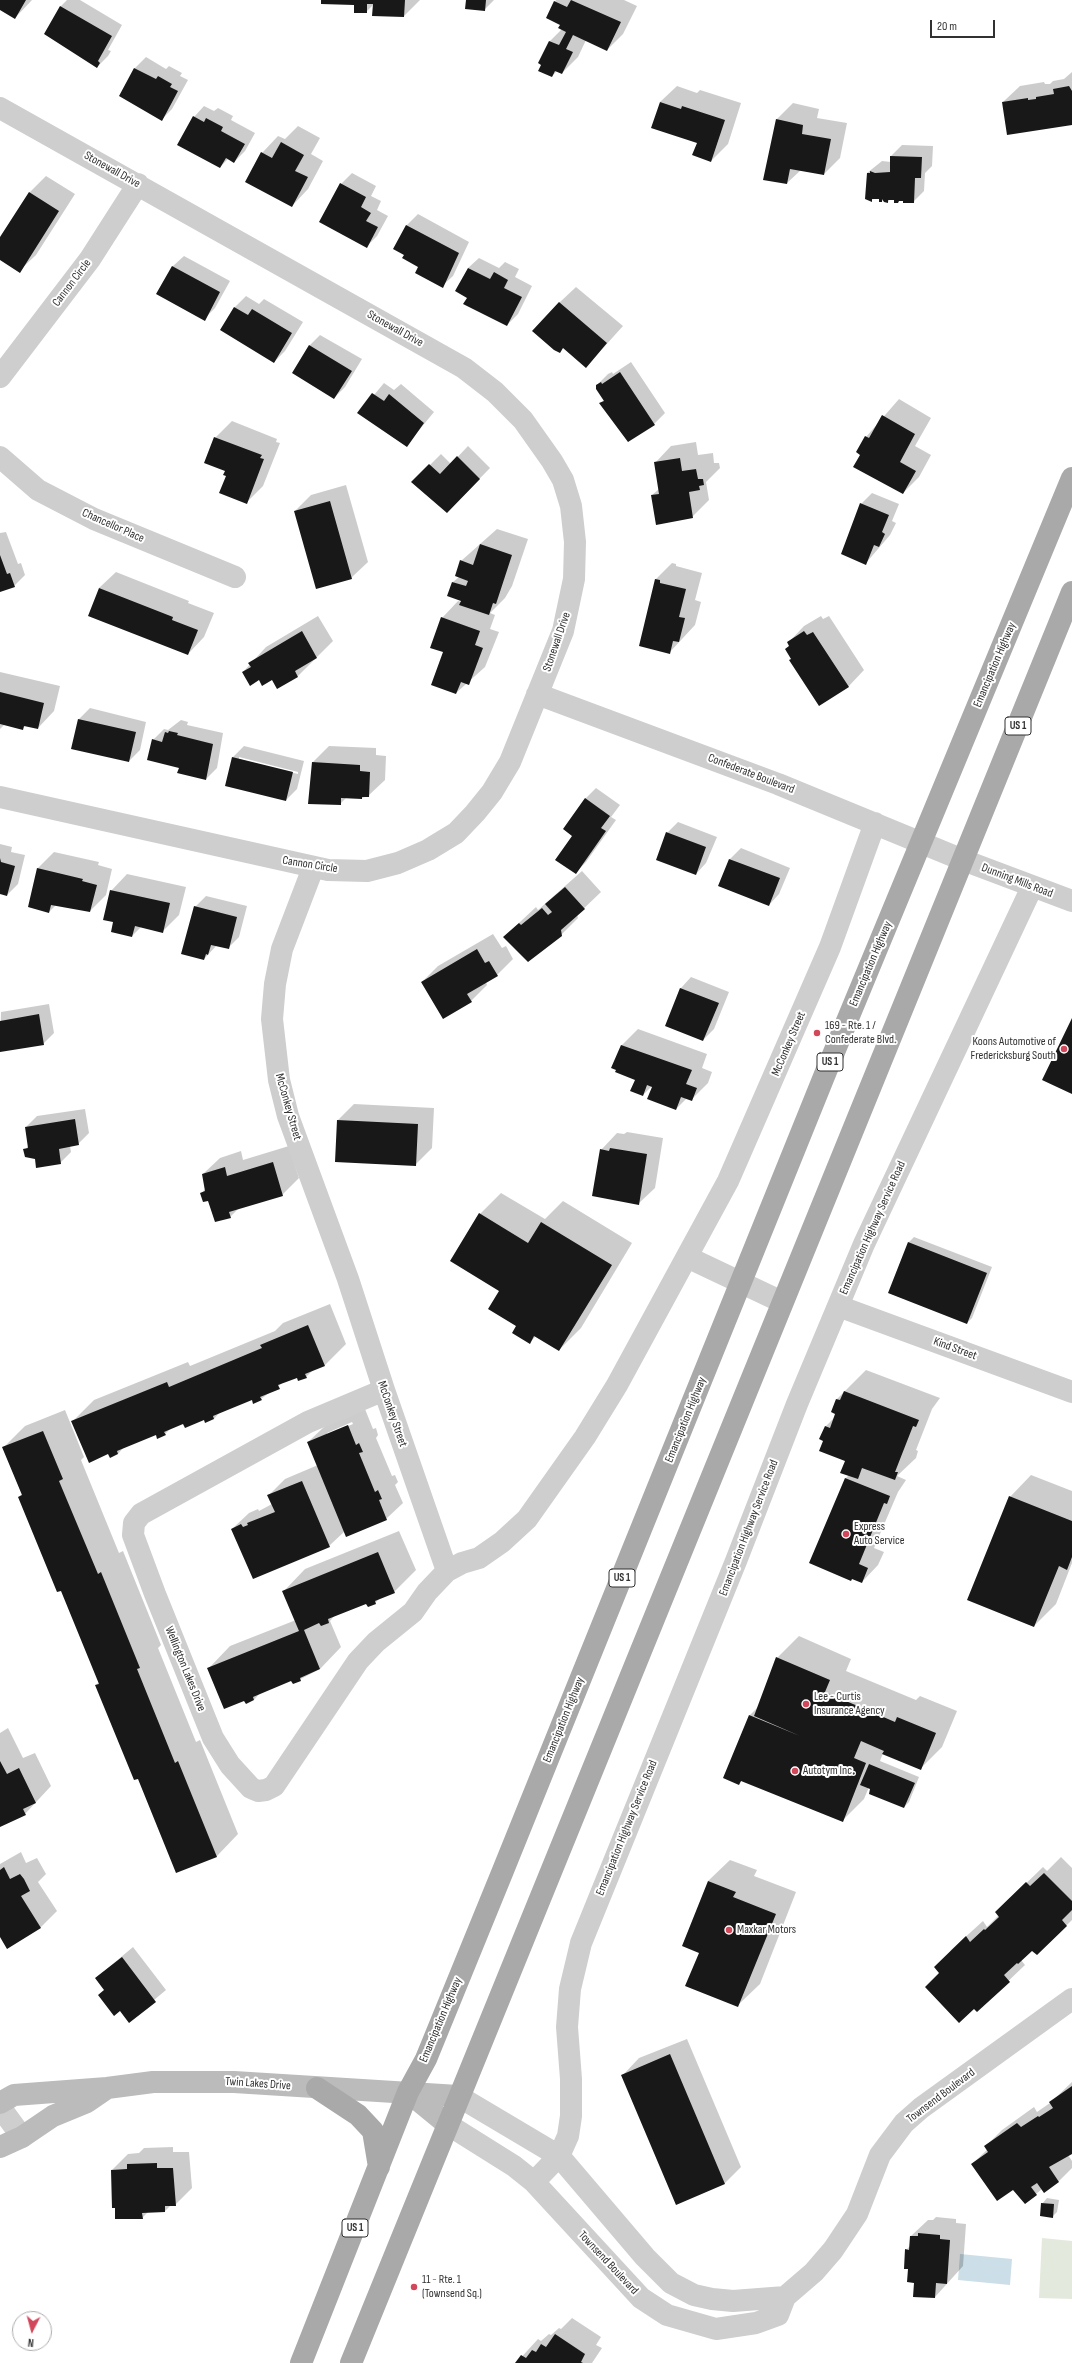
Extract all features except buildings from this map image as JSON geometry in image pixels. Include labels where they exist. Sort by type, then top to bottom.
[{"type":"main road","name":"Emancipation Highway","points":[[302,2363],[408,2092],[426,2059],[491,1902],[742,1283],[825,1074],[1072,478]]},
{"type":"main road","name":"US 1","points":[[351,2363],[458,2096],[1072,592]]},
{"type":"main road","points":[[317,2088],[358,2115],[373,2131],[379,2167]]},
{"type":"street","name":"Stonewall Drive","points":[[0,108],[464,368],[495,392],[523,420],[552,461],[563,480],[571,506],[575,542],[574,579],[567,616],[537,694]]},
{"type":"street","name":"Cannon Circle","points":[[0,377],[90,259],[138,184]]},
{"type":"street","name":"Chancellor Place","points":[[0,457],[38,490],[94,519],[235,577]]},
{"type":"street","name":"Cannon Circle","points":[[0,797],[313,868],[367,871],[386,867],[428,850],[456,833],[492,792],[510,762],[537,694]]},
{"type":"street","name":"Confederate Boulevard","points":[[537,694],[778,784],[963,860]]},
{"type":"street","name":"McConkey Street","points":[[313,868],[282,950],[274,984],[272,1018],[274,1046],[288,1116],[348,1279],[384,1390],[447,1571],[462,1563],[479,1558],[502,1542],[527,1519],[585,1437],[617,1385],[728,1181],[775,1077],[830,947],[875,823]]},
{"type":"street","name":"Dunning Mills Road","points":[[963,860],[1072,901]]},
{"type":"street","name":"Emancipation Highway Service Road","points":[[534,2182],[560,2156],[568,2136],[571,2116],[571,2079],[567,2027],[570,1988],[581,1943],[864,1244],[1032,887]]},
{"type":"street","points":[[687,1257],[782,1302]]},
{"type":"street","name":"Kind Street","points":[[838,1306],[1072,1392]]},
{"type":"street","name":"Wellington Lakes Drive","points":[[384,1390],[308,1422],[141,1514],[134,1523],[133,1534],[146,1572],[213,1738],[230,1765],[251,1788],[266,1790],[274,1786],[358,1661],[376,1642],[413,1612],[427,1592],[447,1571]]},
{"type":"street","name":"Townsend Boulevard","points":[[447,2124],[514,2166],[534,2182],[641,2298],[667,2316],[716,2329],[756,2323],[778,2315],[785,2297],[814,2272],[833,2250],[857,2214],[880,2155],[904,2123],[920,2108],[1072,1999]]},
{"type":"street","name":"Twin Lakes Drive","points":[[0,2103],[14,2095],[107,2088],[153,2082],[234,2082],[458,2096]]},
{"type":"street","name":"Twin Lakes Drive","points":[[0,2147],[22,2137],[53,2116],[87,2102],[107,2088]]},
{"type":"street","points":[[408,2092],[447,2124]]},
{"type":"street","points":[[458,2096],[560,2156],[645,2257],[671,2283],[694,2295],[712,2299],[733,2300],[785,2297]]},
{"type":"street","points":[[0,2107],[22,2137]]},
{"type":"shaded area","points":[[1042,2238],[1072,2241],[1072,2299],[1039,2298]]},
{"type":"shaded area","points":[[960,2254],[1012,2259],[1010,2285],[958,2280]]},
{"type":"place","name":"169 - Rte. 1 / Confederate Blvd.","points":[[817,1033]]},
{"type":"place","name":"Koons Automotive of Fredericksburg South","points":[[1064,1049]]},
{"type":"place","name":"Express Auto Service","points":[[846,1534]]},
{"type":"place","name":"Lee - Curtis Insurance Agency","points":[[806,1704]]},
{"type":"place","name":"Autotym Inc.","points":[[795,1771]]},
{"type":"place","name":"Maxkar Motors","points":[[729,1930]]},
{"type":"place","name":"11 - Rte. 1 (Townsend Sq.)","points":[[414,2287]]}]
